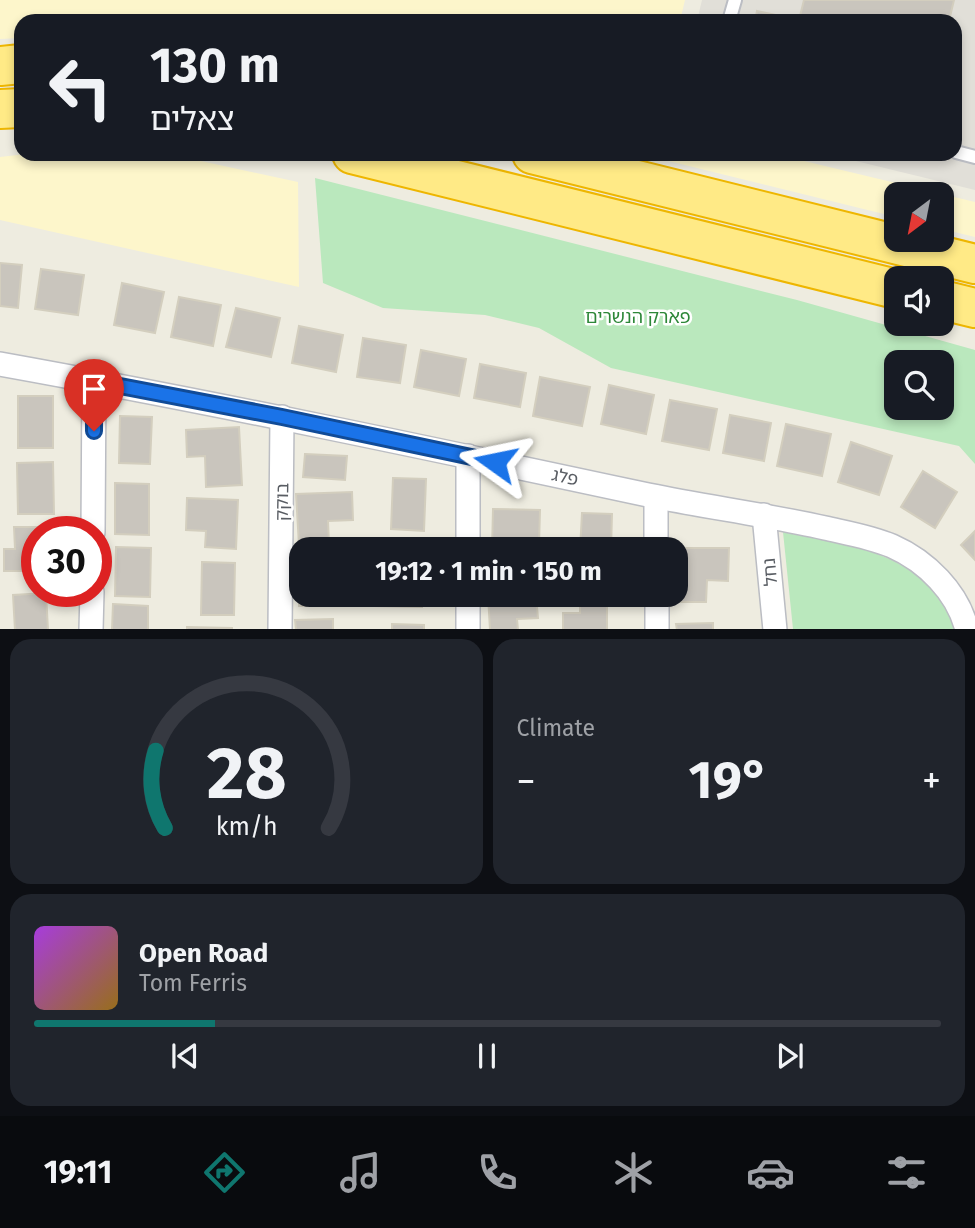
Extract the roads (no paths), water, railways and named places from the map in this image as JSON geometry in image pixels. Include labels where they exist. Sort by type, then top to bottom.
[{"type":"highway","points":[[380,161],[884,286]]},
{"type":"highway","points":[[560,161],[975,264]]},
{"type":"highway","points":[[954,303],[975,308]]},
{"type":"street","name":"פלג","points":[[0,364],[282,417],[656,496],[764,514],[865,538],[892,546],[923,564],[944,583],[967,629]]},
{"type":"street","points":[[93,516],[94,381]]},
{"type":"street","name":"בוקק","points":[[280,629],[282,417]]},
{"type":"street","points":[[468,456],[468,537]]},
{"type":"street","points":[[656,496],[656,537]]},
{"type":"street","name":"נחל","points":[[764,514],[775,629]]},
{"type":"street","points":[[91,629],[92,607]]},
{"type":"street","points":[[468,607],[468,629]]},
{"type":"street","points":[[657,607],[657,629]]},
{"type":"park label","name":"פארק הנשרים","points":[[638,317]]}]
